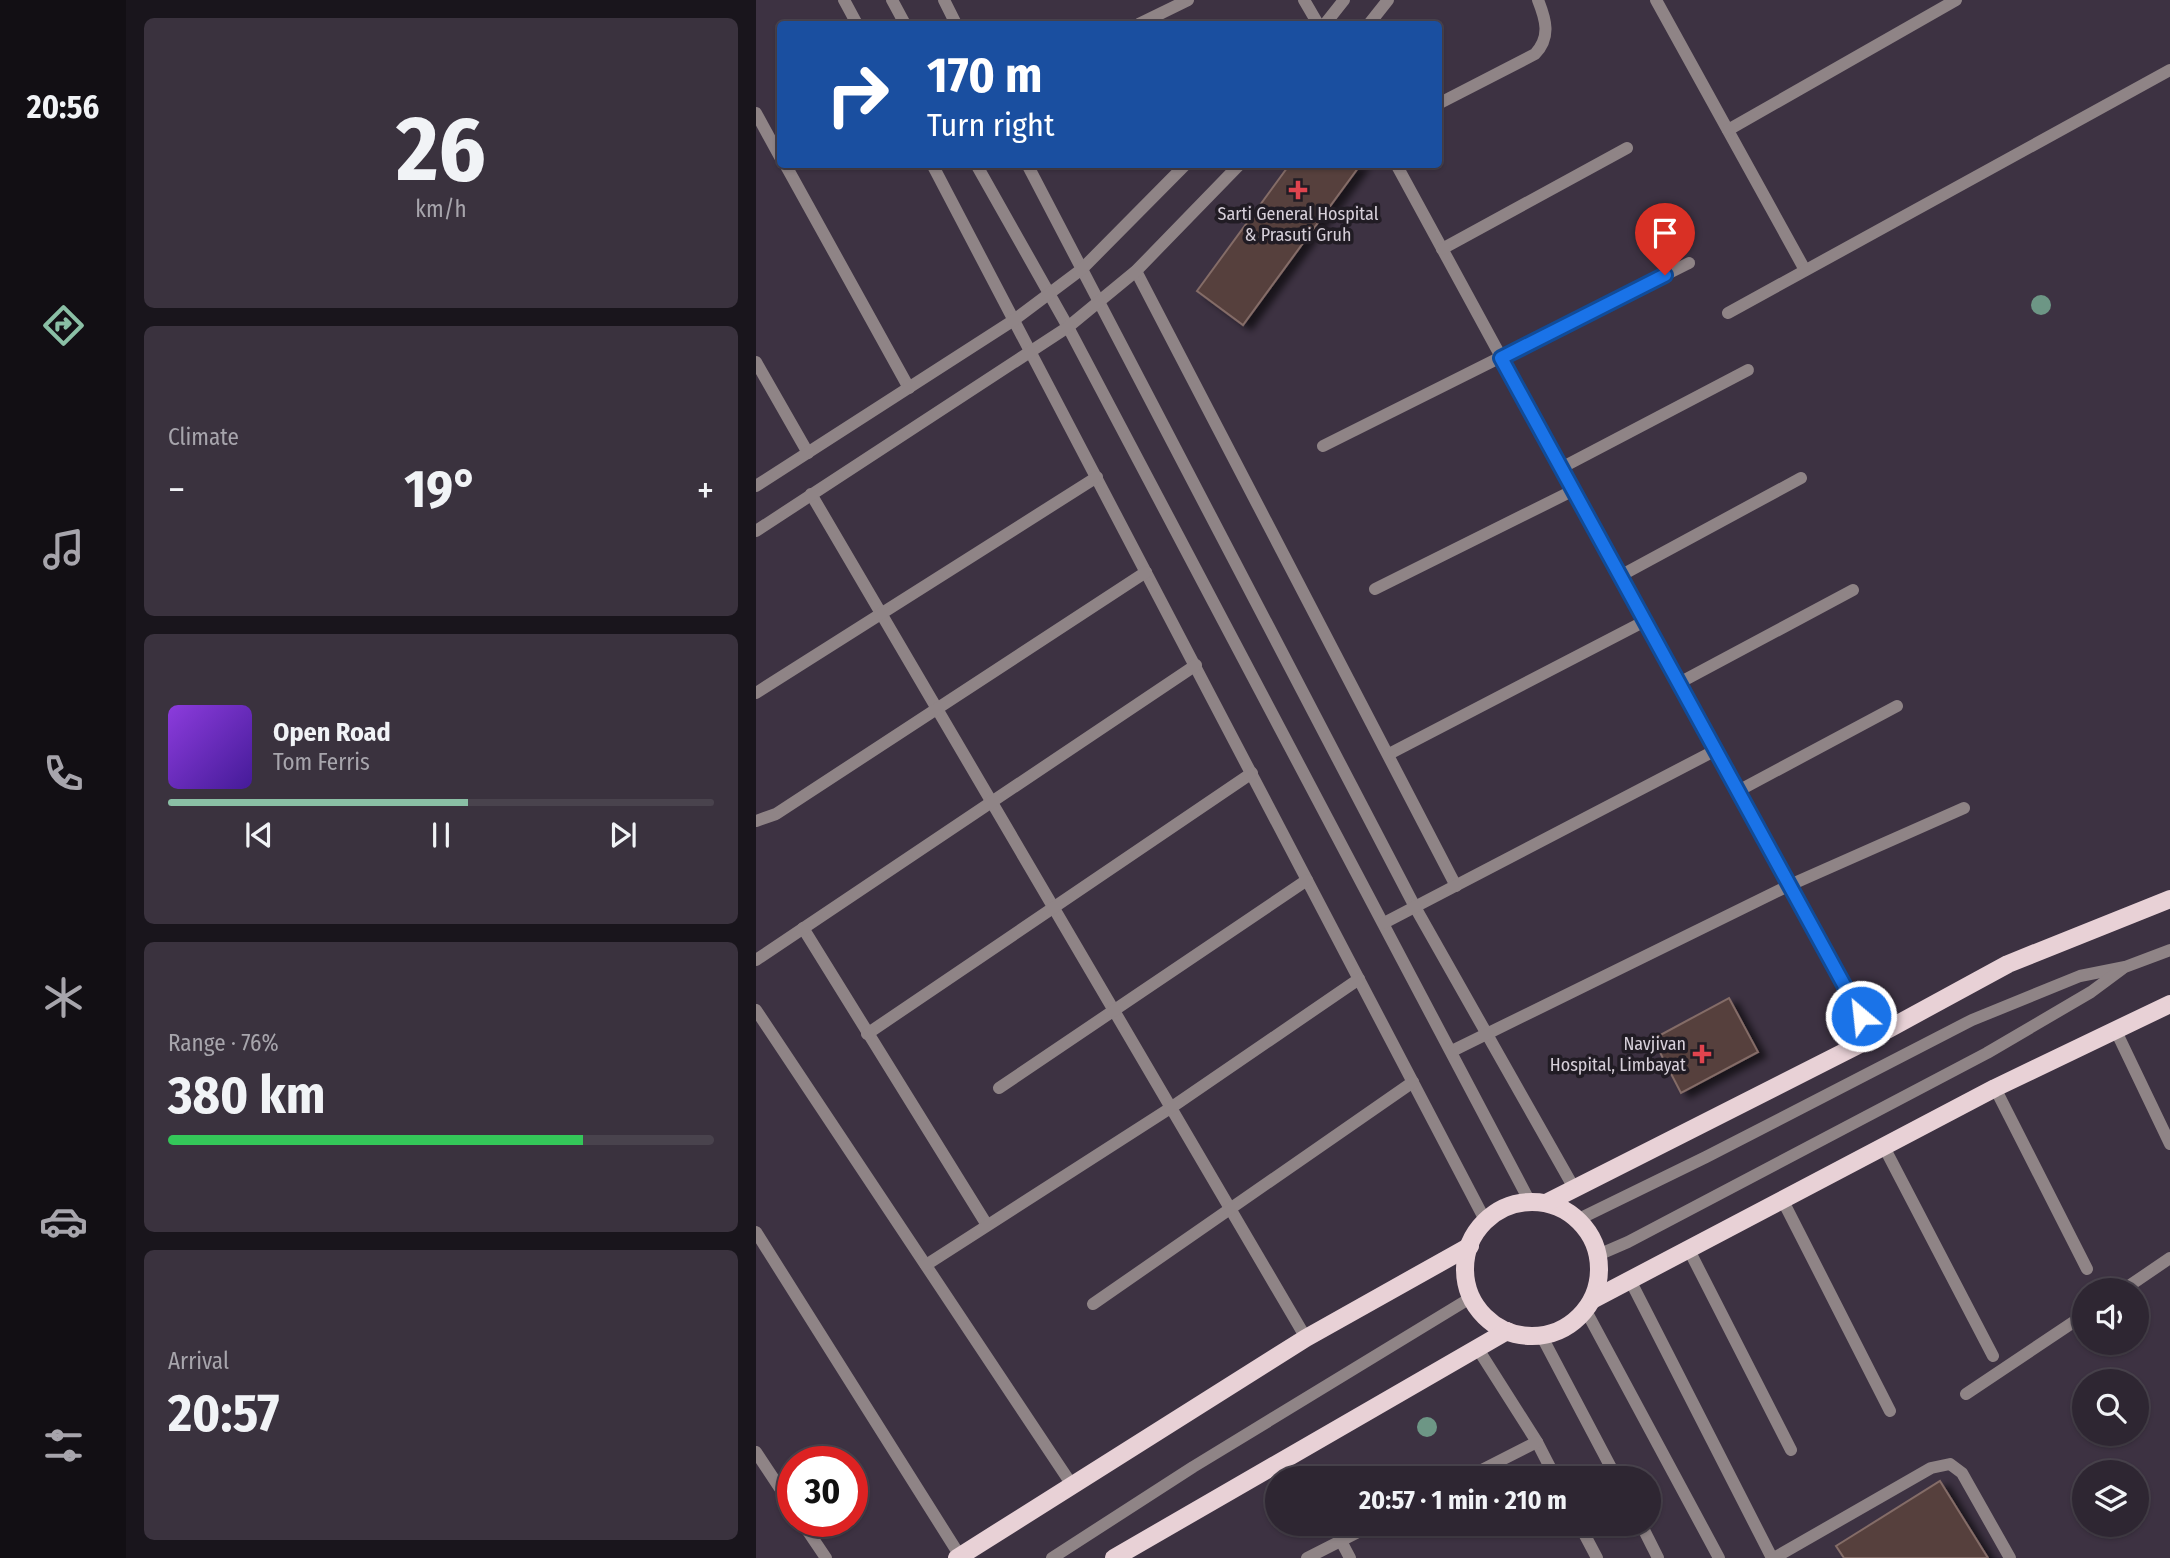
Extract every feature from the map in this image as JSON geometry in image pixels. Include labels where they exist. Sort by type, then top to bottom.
[{"type":"main road","points":[[2170,899],[2008,964],[1872,1038],[1574,1188],[1538,1202],[1504,1207],[1485,1220],[1472,1238],[1465,1259],[1466,1282],[1472,1297],[1488,1320],[1507,1331],[1529,1336],[1563,1329],[1588,1305],[1630,1280],[1995,1088],[2170,1004]]},
{"type":"main road","points":[[1538,1202],[1569,1212],[1592,1238],[1598,1255],[1599,1272],[1588,1305]]},
{"type":"main road","points":[[959,1557],[1307,1338],[1470,1246]]},
{"type":"main road","points":[[1114,1558],[1507,1331]]},
{"type":"street","points":[[844,0],[856,21]]},
{"type":"street","points":[[892,0],[903,21]]},
{"type":"street","points":[[944,0],[954,21]]},
{"type":"street","points":[[1145,21],[1188,0]]},
{"type":"street","points":[[1304,0],[1316,21]]},
{"type":"street","points":[[1327,21],[1344,0]]},
{"type":"street","points":[[1371,21],[1388,0]]},
{"type":"street","points":[[1442,102],[1535,54],[1544,44],[1546,32],[1545,17],[1538,0]]},
{"type":"street","points":[[1656,0],[1805,270]]},
{"type":"street","points":[[1728,130],[1956,0]]},
{"type":"street","points":[[1728,313],[2170,70]]},
{"type":"street","points":[[756,113],[777,152]]},
{"type":"street","points":[[1442,249],[1627,148]]},
{"type":"street","points":[[787,168],[909,388]]},
{"type":"street","points":[[934,168],[1485,1220]]},
{"type":"street","points":[[977,168],[1068,327],[1452,1051],[1538,1202]]},
{"type":"street","points":[[1029,168],[1415,907],[1574,1188]]},
{"type":"street","points":[[756,486],[1014,320],[1049,294],[1082,269],[1182,168]]},
{"type":"street","points":[[756,531],[1068,327],[1136,271],[1236,168]]},
{"type":"street","points":[[1398,168],[1872,1038]]},
{"type":"street","points":[[1323,446],[1689,263]]},
{"type":"street","points":[[1136,271],[1456,886]]},
{"type":"street","points":[[756,362],[807,453]]},
{"type":"street","points":[[1561,467],[1748,370]]},
{"type":"street","points":[[756,693],[1097,477]]},
{"type":"street","points":[[1620,576],[1801,478]]},
{"type":"street","points":[[1375,589],[1574,489]]},
{"type":"street","points":[[811,494],[1307,1338]]},
{"type":"street","points":[[756,821],[776,814],[1146,572]]},
{"type":"street","points":[[1679,683],[1853,590]]},
{"type":"street","points":[[1389,754],[1645,621]]},
{"type":"street","points":[[756,960],[1196,665]]},
{"type":"street","points":[[1738,791],[1897,706]]},
{"type":"street","points":[[1384,923],[1716,750]]},
{"type":"street","points":[[867,1034],[1252,773]]},
{"type":"street","points":[[1452,1051],[1790,885],[1964,807]]},
{"type":"street","points":[[999,1088],[1307,880]]},
{"type":"street","points":[[803,928],[987,1225]]},
{"type":"street","points":[[1577,1220],[1972,1020],[2080,976],[2125,967],[2170,950]]},
{"type":"street","points":[[1598,1255],[1629,1242],[1920,1090],[2091,992],[2125,967]]},
{"type":"street","points":[[926,1265],[1172,1107],[1359,979]]},
{"type":"street","points":[[756,1010],[1072,1485]]},
{"type":"street","points":[[2115,1029],[2170,1144]]},
{"type":"street","points":[[1093,1304],[1413,1082]]},
{"type":"street","points":[[1995,1088],[2087,1269]]},
{"type":"street","points":[[1884,1147],[1993,1356]]},
{"type":"street","points":[[1783,1201],[1890,1411]]},
{"type":"street","points":[[756,1232],[959,1557]]},
{"type":"street","points":[[1689,1250],[1791,1450]]},
{"type":"street","points":[[2141,1278],[2170,1258]]},
{"type":"street","points":[[1630,1280],[1773,1558],[1931,1468],[1950,1464],[1962,1473],[2010,1558]]},
{"type":"street","points":[[1052,1558],[1194,1467],[1472,1297]]},
{"type":"street","points":[[1588,1305],[1719,1558]]},
{"type":"street","points":[[1966,1394],[2072,1323]]},
{"type":"street","points":[[1541,1335],[1610,1466]]},
{"type":"street","points":[[1478,1349],[1549,1466]]},
{"type":"street","points":[[1489,1466],[1536,1442]]},
{"type":"street","points":[[756,1452],[777,1484]]},
{"type":"street","points":[[1307,1558],[1351,1536]]},
{"type":"street","points":[[1586,1536],[1597,1558]]},
{"type":"street","points":[[1647,1536],[1658,1558]]},
{"type":"street","points":[[812,1537],[826,1558]]},
{"type":"street","points":[[1341,1541],[1350,1558]]},
{"type":"building","points":[[1287,168],[1358,168],[1243,325],[1197,291]]},
{"type":"building","points":[[1729,998],[1758,1052],[1681,1093],[1653,1039]]},
{"type":"building","points":[[1940,1481],[1988,1558],[1844,1558],[1836,1546]]},
{"type":"place","name":"Sarti General Hospital & Prasuti Gruh","points":[[1298,190]]},
{"type":"place","name":"Navjivan Hospital, Limbayat","points":[[1702,1054]]},
{"type":"route","points":[[1665,275],[1501,358],[1861,1016]]}]
